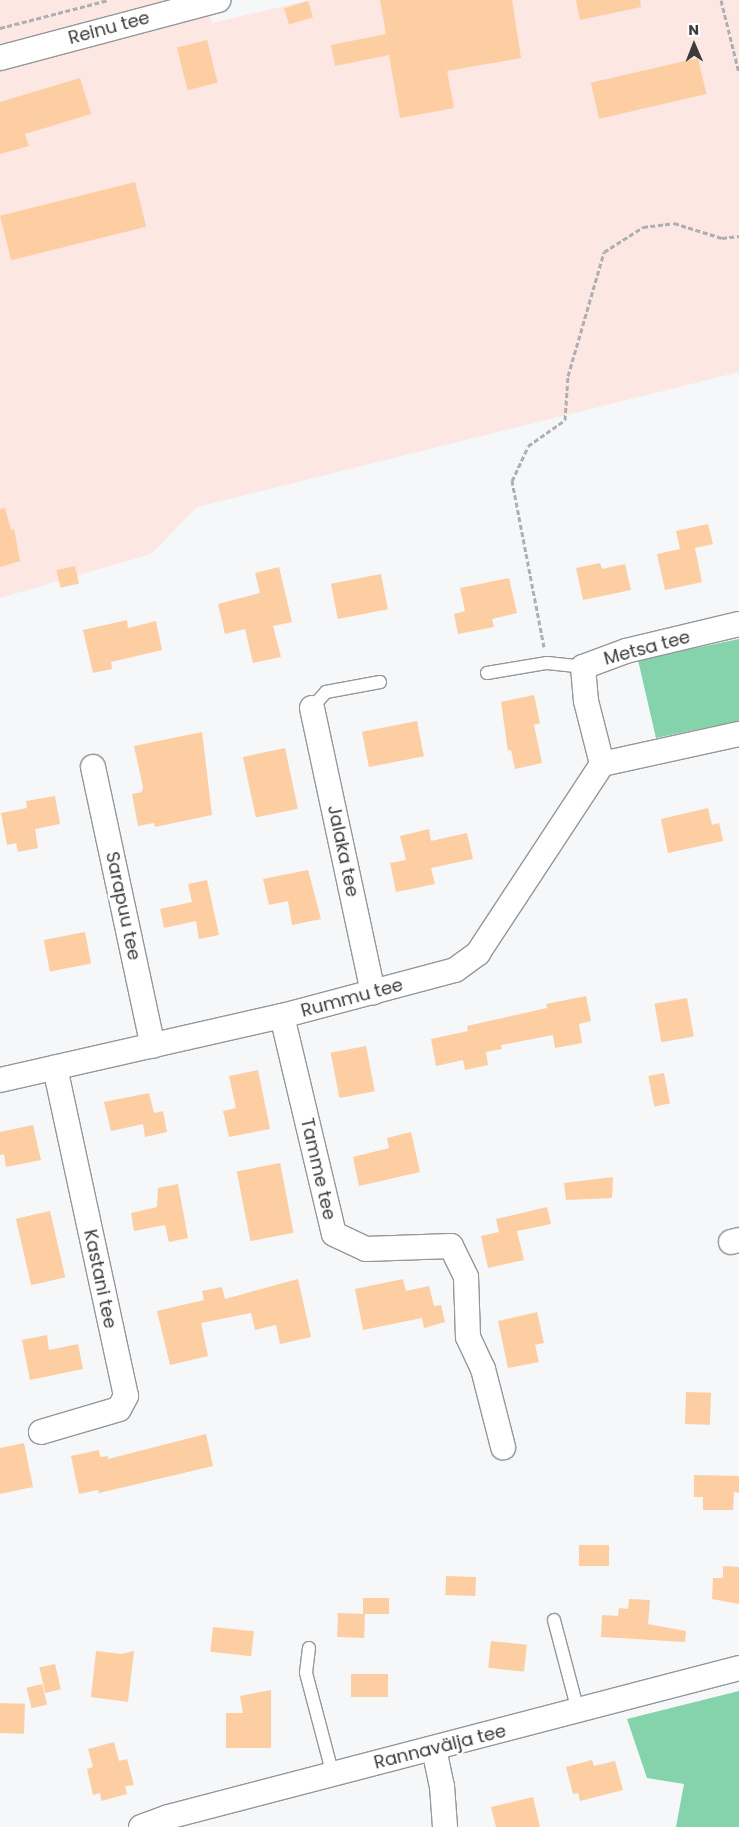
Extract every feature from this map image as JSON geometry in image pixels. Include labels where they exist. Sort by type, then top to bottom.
[{"type":"street","name":"Reinu tee","points":[[0,58],[218,0]]},
{"type":"street","name":"Metsa tee","points":[[602,764],[586,700],[583,667],[626,651],[739,624]]},
{"type":"street","name":"Jalaka tee","points":[[312,708],[373,993]]},
{"type":"street","points":[[602,764],[739,734]]},
{"type":"street","name":"Rummu tee","points":[[0,1080],[282,1016],[455,970],[478,953],[602,764]]},
{"type":"street","name":"Sarapuu tee","points":[[92,767],[153,1046]]},
{"type":"street","name":"Tamme tee","points":[[282,1016],[334,1234],[366,1249],[451,1246],[466,1278],[468,1337],[483,1368],[503,1448]]},
{"type":"street","name":"Kastani tee","points":[[41,1432],[119,1409],[126,1396],[55,1068]]},
{"type":"street","name":"Rannavälja tee","points":[[141,1827],[168,1817],[739,1668]]},
{"type":"street","points":[[434,1749],[442,1786],[445,1827]]},
{"type":"lane","points":[[487,673],[547,663],[583,667]]},
{"type":"lane","points":[[312,708],[326,692],[380,682]]},
{"type":"lane","points":[[554,1620],[578,1711]]},
{"type":"lane","points":[[309,1648],[306,1673],[332,1775]]},
{"type":"path","points":[[0,28],[108,0]]},
{"type":"path","points":[[721,0],[739,73]]},
{"type":"path","points":[[547,663],[512,481],[528,446],[565,420],[568,376],[604,252],[643,228],[674,224],[722,238],[739,236]]},
{"type":"shaded area","points":[[0,0],[206,0],[212,23],[310,0],[739,0],[739,372],[197,507],[151,554],[0,598]]},
{"type":"green space","points":[[739,639],[739,721],[656,738],[638,660]]},
{"type":"green space","points":[[739,1691],[739,1827],[676,1827],[684,1784],[647,1778],[627,1719]]},
{"type":"building","points":[[380,0],[512,0],[521,58],[447,71],[454,108],[400,118],[389,55],[335,66],[331,45],[386,34]]},
{"type":"building","points":[[576,0],[640,0],[641,7],[580,20]]},
{"type":"building","points":[[308,1],[313,17],[289,25],[284,8]]},
{"type":"building","points":[[207,40],[218,83],[188,90],[177,47]]},
{"type":"building","points":[[698,58],[706,94],[599,119],[591,83]]},
{"type":"building","points":[[80,78],[91,114],[25,134],[29,146],[0,154],[0,102]]},
{"type":"building","points":[[135,182],[146,227],[11,260],[0,216]]},
{"type":"building","points":[[5,508],[11,530],[14,529],[20,561],[0,567],[0,509]]},
{"type":"building","points":[[708,524],[713,544],[695,548],[702,582],[665,590],[657,554],[680,549],[676,531]]},
{"type":"building","points":[[600,563],[602,569],[625,564],[631,590],[583,600],[576,568]]},
{"type":"building","points":[[75,566],[79,584],[61,588],[56,570]]},
{"type":"building","points":[[279,567],[292,622],[273,626],[281,657],[253,663],[245,629],[225,634],[218,604],[260,593],[255,573]]},
{"type":"building","points":[[381,574],[388,609],[338,619],[331,584]]},
{"type":"building","points":[[509,578],[517,613],[492,619],[494,627],[458,634],[454,614],[465,611],[460,588]]},
{"type":"building","points":[[127,620],[128,628],[156,621],[162,650],[111,662],[112,669],[93,673],[83,630]]},
{"type":"building","points":[[534,695],[540,723],[534,725],[542,763],[515,769],[511,750],[508,751],[501,702]]},
{"type":"building","points":[[417,721],[424,756],[369,767],[362,732]]},
{"type":"building","points":[[202,732],[212,815],[155,827],[154,823],[138,826],[132,794],[142,792],[143,787],[134,746]]},
{"type":"building","points":[[285,748],[298,809],[256,818],[243,757]]},
{"type":"building","points":[[55,796],[60,824],[35,829],[38,848],[18,852],[16,843],[7,845],[1,813],[27,808],[26,801]]},
{"type":"building","points":[[708,808],[712,825],[719,823],[723,841],[668,853],[661,819]]},
{"type":"building","points":[[429,829],[431,841],[467,833],[473,859],[431,868],[435,884],[396,892],[390,863],[406,860],[400,836]]},
{"type":"building","points":[[308,870],[321,919],[292,925],[288,901],[269,905],[263,879]]},
{"type":"building","points":[[207,880],[219,935],[199,939],[196,921],[164,928],[160,909],[192,902],[188,884]]},
{"type":"building","points":[[85,932],[91,963],[50,971],[44,940]]},
{"type":"building","points":[[586,996],[591,1021],[579,1024],[582,1043],[555,1048],[553,1035],[501,1045],[502,1049],[486,1052],[488,1065],[465,1070],[463,1060],[436,1066],[431,1039],[468,1031],[467,1026],[547,1008],[546,1004]]},
{"type":"building","points":[[687,998],[694,1036],[661,1042],[655,1004]]},
{"type":"building","points":[[366,1046],[375,1091],[339,1098],[331,1053]]},
{"type":"building","points":[[258,1070],[270,1129],[229,1137],[223,1111],[236,1108],[229,1076]]},
{"type":"building","points":[[664,1073],[670,1103],[654,1106],[648,1076]]},
{"type":"building","points":[[149,1093],[154,1113],[163,1111],[167,1132],[145,1137],[143,1124],[111,1131],[104,1102]]},
{"type":"building","points":[[33,1125],[41,1160],[6,1167],[4,1154],[0,1155],[0,1132]]},
{"type":"building","points":[[411,1132],[420,1172],[359,1186],[353,1157],[389,1148],[387,1138]]},
{"type":"building","points":[[280,1163],[294,1233],[250,1241],[237,1171]]},
{"type":"building","points":[[613,1177],[612,1198],[566,1200],[564,1183]]},
{"type":"building","points":[[178,1184],[188,1238],[169,1242],[165,1225],[134,1231],[131,1213],[157,1207],[158,1188]]},
{"type":"building","points":[[547,1207],[551,1224],[517,1231],[524,1260],[488,1268],[481,1236],[499,1232],[496,1219]]},
{"type":"building","points":[[50,1211],[65,1277],[31,1285],[16,1219]]},
{"type":"building","points":[[298,1279],[311,1337],[280,1344],[276,1325],[255,1330],[251,1313],[201,1323],[208,1356],[170,1365],[157,1311],[204,1300],[202,1291],[222,1287],[225,1299]]},
{"type":"building","points":[[403,1279],[406,1291],[429,1286],[434,1306],[441,1305],[445,1322],[424,1328],[422,1318],[363,1330],[355,1289]]},
{"type":"building","points":[[537,1312],[544,1343],[535,1345],[539,1362],[508,1368],[498,1321]]},
{"type":"building","points":[[47,1335],[49,1350],[78,1344],[83,1369],[30,1380],[22,1340]]},
{"type":"building","points":[[686,1392],[711,1393],[710,1425],[685,1424]]},
{"type":"building","points":[[206,1434],[213,1466],[99,1493],[98,1490],[79,1494],[71,1456],[99,1450],[100,1457],[108,1456],[108,1459]]},
{"type":"building","points":[[24,1443],[33,1487],[0,1494],[0,1448]]},
{"type":"building","points":[[694,1475],[739,1476],[739,1493],[734,1492],[733,1510],[703,1510],[703,1497],[694,1497]]},
{"type":"building","points":[[579,1545],[609,1545],[609,1566],[579,1566]]},
{"type":"building","points":[[723,1566],[739,1567],[739,1604],[712,1599],[713,1578],[723,1578]]},
{"type":"building","points":[[446,1576],[476,1577],[475,1596],[445,1595]]},
{"type":"building","points":[[363,1598],[389,1598],[389,1614],[363,1614]]},
{"type":"building","points":[[629,1599],[650,1600],[648,1624],[686,1631],[685,1642],[601,1637],[602,1615],[618,1616],[619,1608],[628,1609]]},
{"type":"building","points":[[338,1613],[365,1614],[364,1638],[337,1637]]},
{"type":"building","points":[[213,1627],[254,1631],[251,1656],[210,1652]]},
{"type":"building","points":[[491,1641],[527,1645],[524,1672],[488,1668]]},
{"type":"building","points":[[96,1651],[121,1654],[134,1651],[128,1702],[91,1697]]},
{"type":"building","points":[[55,1664],[61,1689],[45,1693],[39,1668]]},
{"type":"building","points":[[351,1674],[388,1674],[388,1697],[351,1697]]},
{"type":"building","points":[[42,1684],[47,1704],[32,1708],[26,1688]]},
{"type":"building","points":[[271,1690],[271,1748],[226,1748],[226,1713],[243,1713],[240,1696]]},
{"type":"building","points":[[0,1703],[25,1704],[24,1734],[0,1733]]},
{"type":"building","points":[[114,1742],[119,1761],[127,1759],[134,1785],[125,1786],[127,1794],[101,1801],[100,1793],[93,1795],[87,1769],[93,1767],[88,1749]]},
{"type":"building","points":[[592,1760],[594,1766],[615,1761],[623,1790],[580,1801],[578,1793],[573,1794],[566,1767]]},
{"type":"building","points":[[533,1797],[540,1827],[496,1827],[491,1807]]}]
